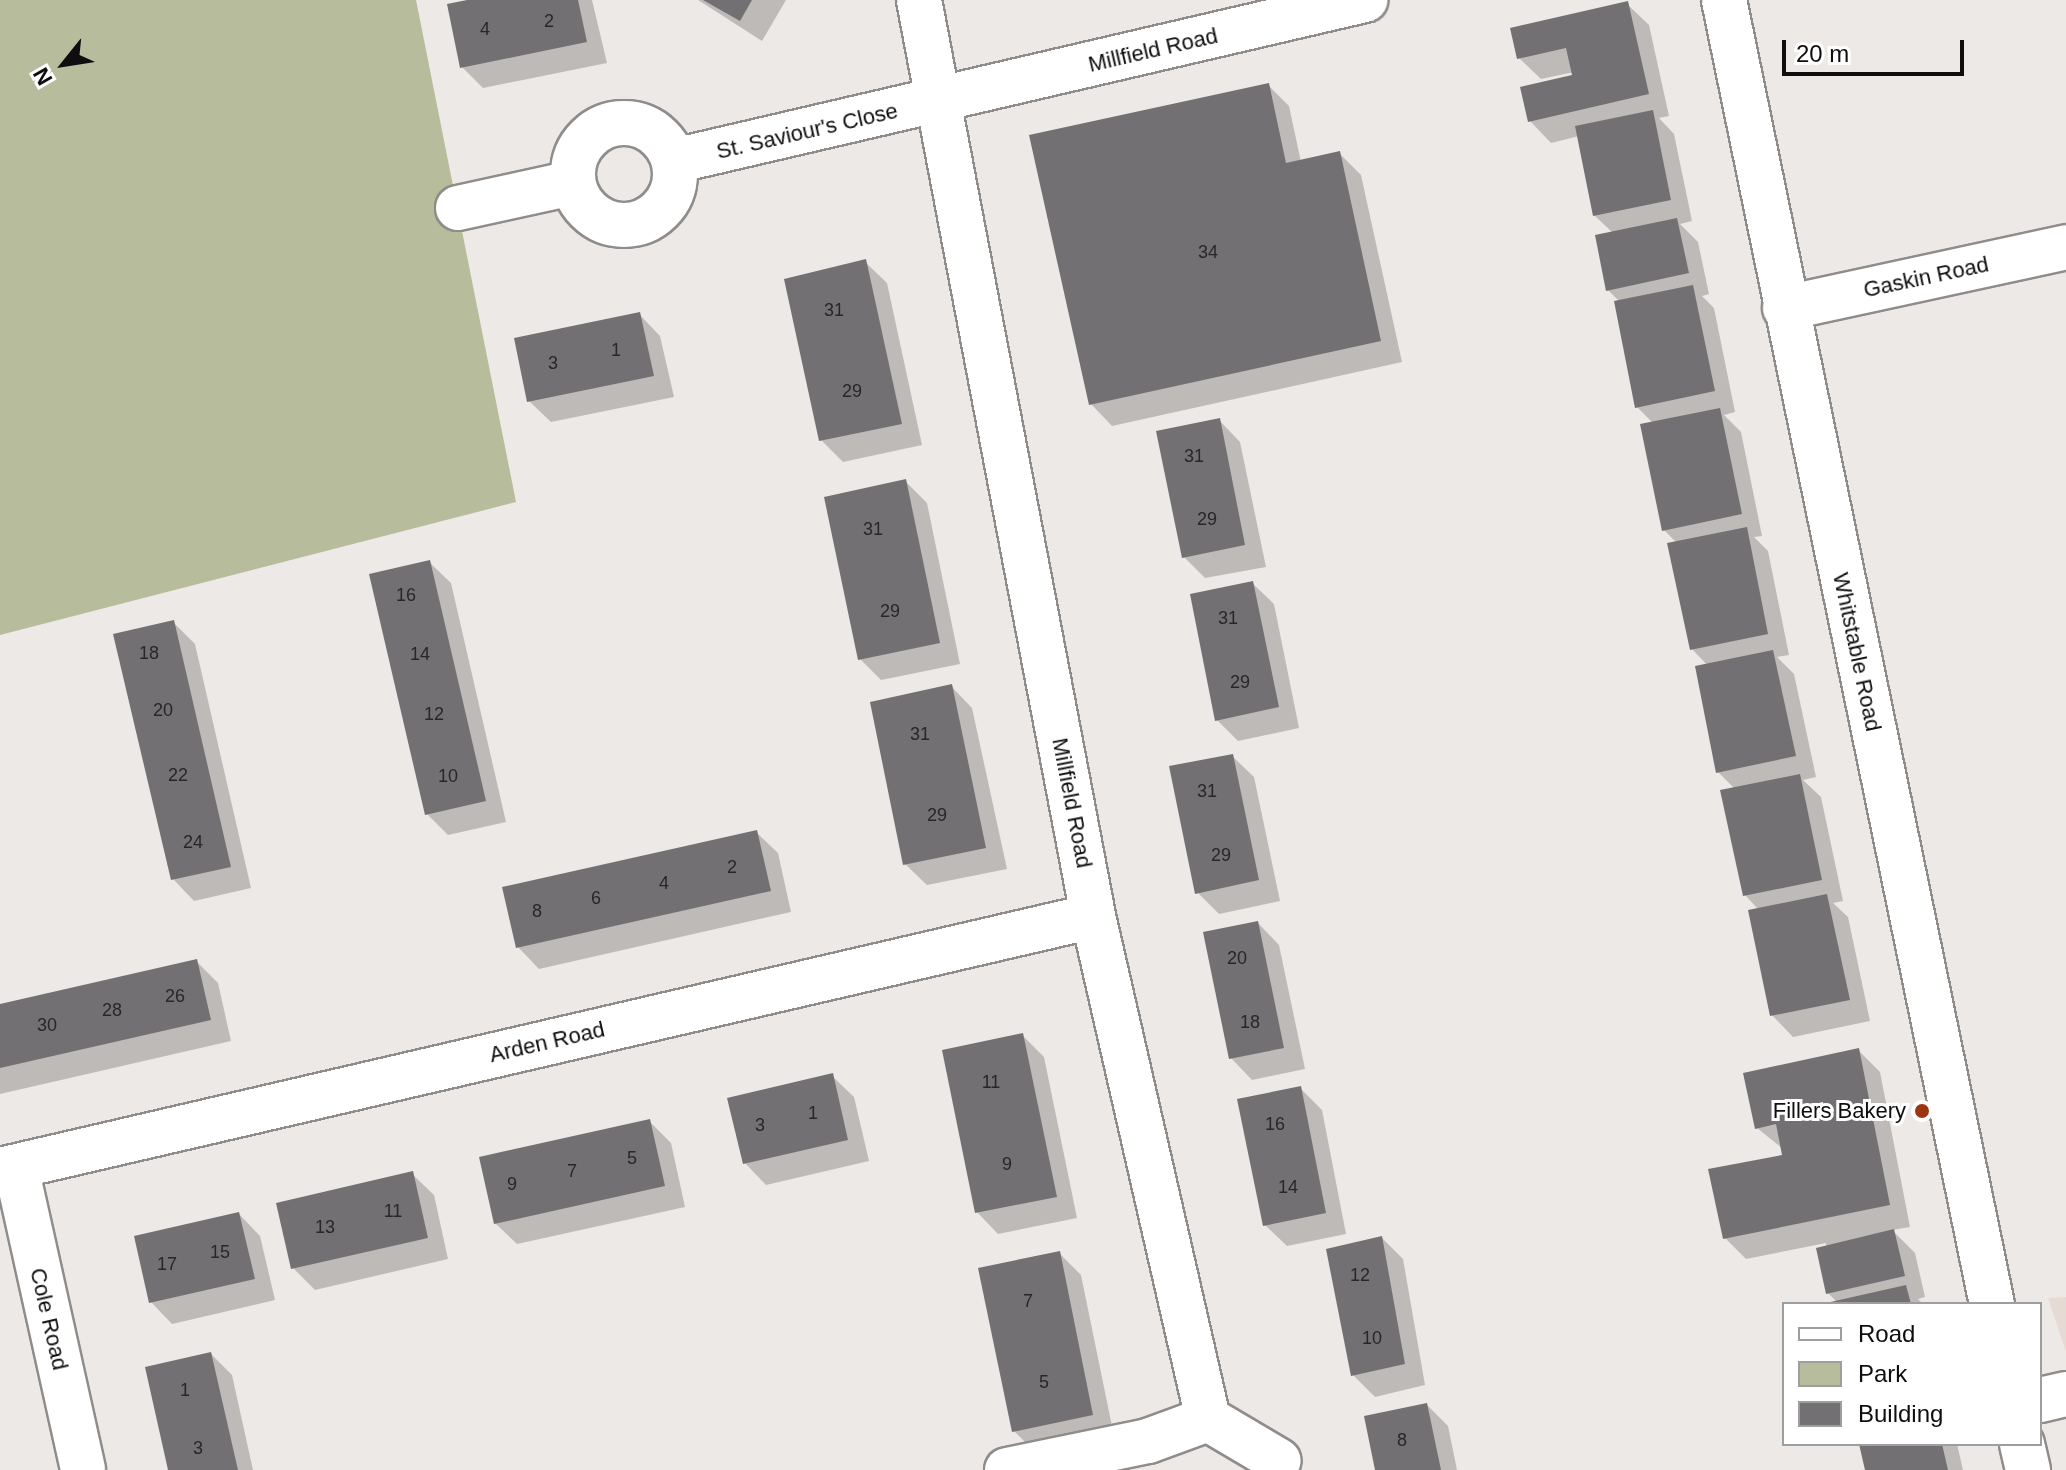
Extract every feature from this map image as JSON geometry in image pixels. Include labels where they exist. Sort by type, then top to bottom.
[{"type":"street","name":"Millfield Road","points":[[919,0],[941,101],[1093,916],[1208,1419]]},
{"type":"street","name":"Millfield Road","points":[[941,101],[1365,0]]},
{"type":"street","name":"Whitstable Road","points":[[1724,0],[1992,1302]]},
{"type":"street","name":"St. Saviour's Close","points":[[674,161],[941,101]]},
{"type":"street","points":[[621,122],[655,132],[674,161],[672,194],[651,218],[636,224],[619,226],[589,212],[573,183],[579,149],[590,135],[621,122]]},
{"type":"street","points":[[458,208],[573,183]]},
{"type":"street","name":"Gaskin Road","points":[[1785,308],[2066,247]]},
{"type":"street","name":"Arden Road","points":[[8,1168],[1093,916]]},
{"type":"street","name":"Cole Road","points":[[8,1168],[83,1470]]},
{"type":"street","points":[[2042,1400],[2066,1394]]},
{"type":"street","points":[[1007,1470],[1148,1441],[1208,1419],[1279,1461]]},
{"type":"street","points":[[2022,1446],[2028,1470]]},
{"type":"shaded area","points":[[2066,1297],[2066,1352],[2048,1298]]},
{"type":"green space","points":[[0,0],[416,0],[516,502],[0,635]]},
{"type":"building","points":[[467,0],[578,0],[587,42],[460,68],[447,4]]},
{"type":"building","points":[[703,0],[752,0],[740,21]]},
{"type":"building","points":[[1628,1],[1649,94],[1528,122],[1520,87],[1572,75],[1566,48],[1517,59],[1510,28]]},
{"type":"building","points":[[1269,83],[1286,163],[1340,151],[1381,341],[1089,405],[1029,135]]},
{"type":"building","points":[[1653,110],[1671,200],[1593,216],[1575,126]]},
{"type":"building","points":[[1677,218],[1689,273],[1606,291],[1595,235]]},
{"type":"building","points":[[866,259],[902,424],[819,441],[784,279]]},
{"type":"building","points":[[1693,285],[1715,391],[1635,408],[1614,301]]},
{"type":"building","points":[[640,312],[654,376],[527,402],[514,338]]},
{"type":"building","points":[[1720,408],[1742,514],[1662,531],[1640,424]]},
{"type":"building","points":[[1220,418],[1245,545],[1182,558],[1156,431]]},
{"type":"building","points":[[906,479],[940,643],[858,660],[824,497]]},
{"type":"building","points":[[1747,527],[1768,634],[1690,650],[1667,543]]},
{"type":"building","points":[[430,560],[486,801],[425,815],[369,574]]},
{"type":"building","points":[[1253,581],[1279,707],[1215,721],[1190,594]]},
{"type":"building","points":[[174,620],[231,867],[171,880],[113,634]]},
{"type":"building","points":[[1773,650],[1796,756],[1716,773],[1695,666]]},
{"type":"building","points":[[952,684],[986,848],[903,865],[870,702]]},
{"type":"building","points":[[1233,754],[1259,880],[1195,894],[1169,766]]},
{"type":"building","points":[[1800,774],[1822,880],[1743,896],[1720,790]]},
{"type":"building","points":[[757,830],[771,891],[516,948],[502,887]]},
{"type":"building","points":[[1827,894],[1850,1000],[1770,1016],[1748,910]]},
{"type":"building","points":[[1258,921],[1284,1048],[1229,1059],[1203,932]]},
{"type":"building","points":[[197,959],[211,1020],[0,1068],[0,1004]]},
{"type":"building","points":[[1023,1033],[1057,1197],[975,1213],[942,1050]]},
{"type":"building","points":[[1859,1048],[1890,1205],[1723,1239],[1708,1169],[1782,1155],[1776,1124],[1755,1129],[1743,1073]]},
{"type":"building","points":[[833,1073],[848,1140],[743,1164],[727,1098]]},
{"type":"building","points":[[1301,1086],[1326,1213],[1263,1226],[1237,1099]]},
{"type":"building","points":[[650,1119],[665,1186],[494,1224],[479,1157]]},
{"type":"building","points":[[413,1171],[428,1238],[291,1269],[276,1203]]},
{"type":"building","points":[[239,1212],[255,1279],[149,1303],[134,1236]]},
{"type":"building","points":[[1894,1229],[1905,1276],[1826,1294],[1816,1248]]},
{"type":"building","points":[[1382,1236],[1405,1364],[1351,1376],[1326,1249]]},
{"type":"building","points":[[1060,1251],[1093,1415],[1012,1432],[978,1268]]},
{"type":"building","points":[[1906,1285],[1910,1302],[1830,1302]]},
{"type":"building","points":[[211,1352],[238,1470],[168,1470],[145,1367]]},
{"type":"building","points":[[1427,1403],[1441,1470],[1375,1470],[1364,1416]]},
{"type":"building","points":[[1859,1446],[1942,1446],[1948,1470],[1865,1470]]},
{"type":"place","name":"Fillers Bakery","points":[[1922,1111]]}]
